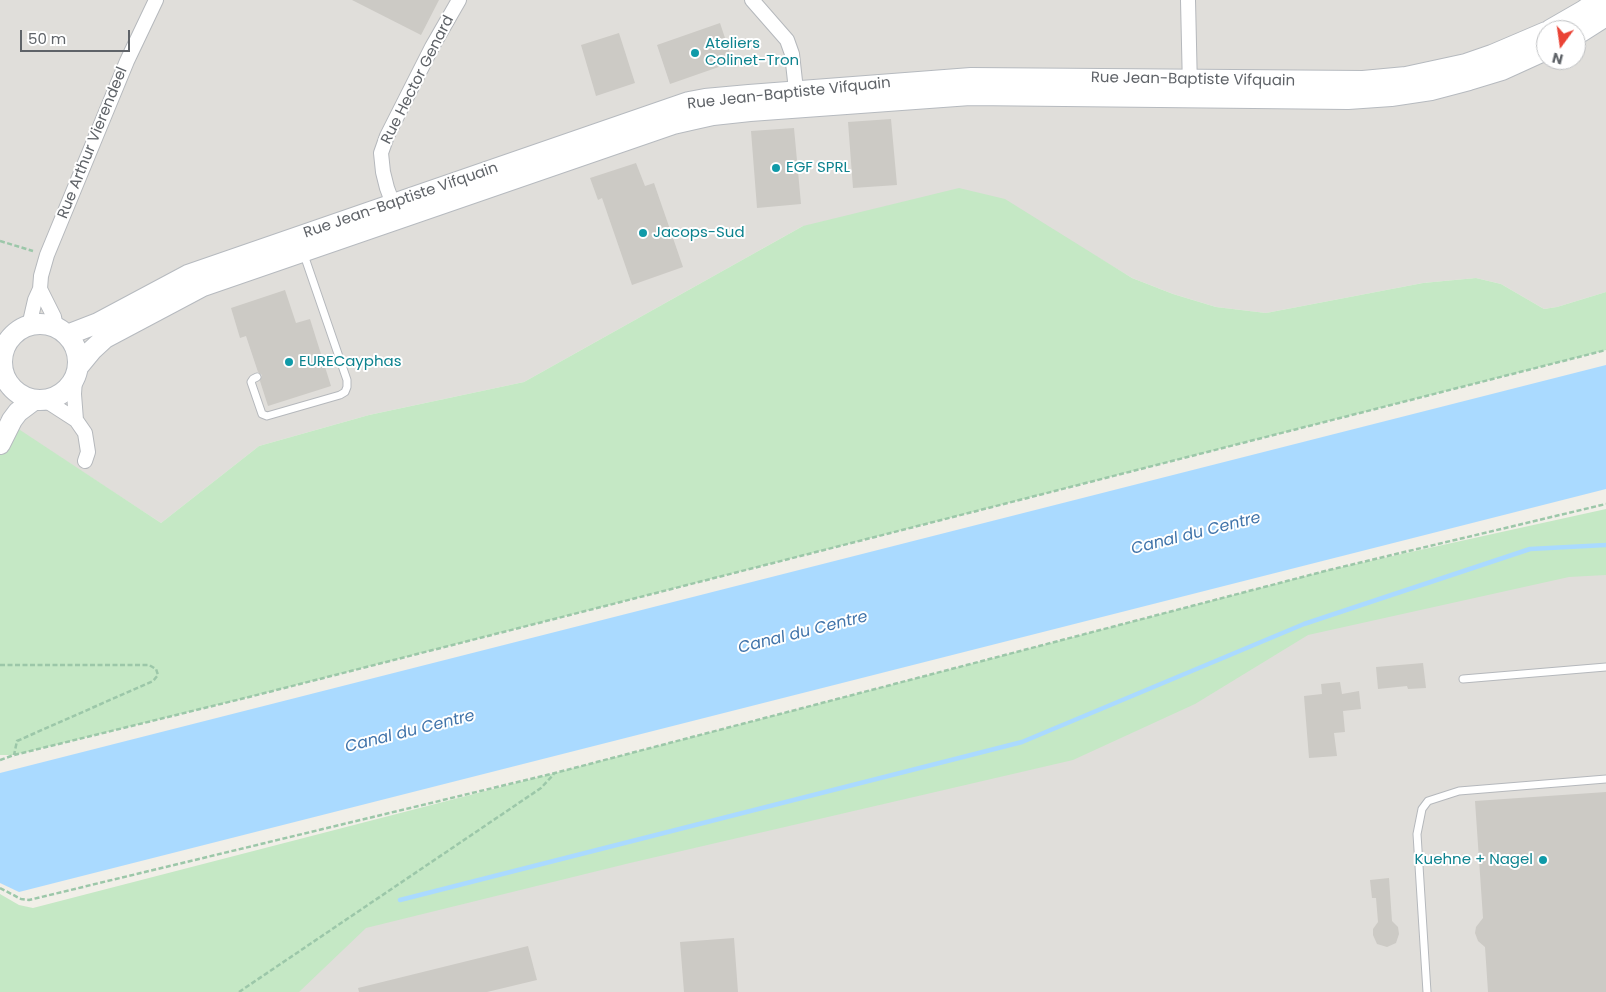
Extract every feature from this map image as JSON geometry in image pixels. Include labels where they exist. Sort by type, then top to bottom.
[{"type":"street","name":"Rue Arthur Vierendeel","points":[[29,326],[35,300],[40,289],[41,276],[47,255],[127,61],[156,0]]},
{"type":"street","name":"Rue Hector Genard","points":[[396,211],[383,172],[381,153],[432,47],[459,0]]},
{"type":"street","points":[[752,0],[787,40],[792,54],[798,99]]},
{"type":"street","points":[[1188,0],[1190,88]]},
{"type":"street","points":[[1567,20],[1598,0]]},
{"type":"street","points":[[1586,29],[1606,16]]},
{"type":"street","name":"Rue Jean-Baptiste Vifquain","points":[[1190,88],[1362,82],[1406,77],[1439,71],[1492,55],[1536,36]]},
{"type":"street","name":"Rue Jean-Baptiste Vifquain","points":[[29,326],[44,324],[62,331],[98,323],[188,275],[396,211],[689,102],[705,99],[798,99],[971,78],[1190,88],[1348,99],[1391,96],[1431,90],[1502,70],[1536,55]]},
{"type":"street","name":"Rue Jean-Baptiste Vifquain","points":[[0,444],[18,412],[40,400],[57,397],[68,389],[92,350],[105,338],[204,286],[303,252],[396,211]]},
{"type":"street","points":[[40,289],[62,331],[74,344],[78,356],[74,394],[76,420]]},
{"type":"street","points":[[29,326],[18,330],[4,348],[1,360],[4,381],[23,397],[40,400],[76,420],[88,441],[88,452],[85,461]]},
{"type":"lane","points":[[258,377],[251,382],[262,414],[267,416],[340,395],[347,387],[347,380],[303,252]]},
{"type":"lane","points":[[1462,679],[1606,668]]},
{"type":"lane","points":[[1427,992],[1417,834],[1422,809],[1428,801],[1459,791],[1606,779]]},
{"type":"path","points":[[0,241],[47,255]]},
{"type":"path","points":[[0,760],[14,754],[272,691],[1606,350]]},
{"type":"path","points":[[0,888],[21,899],[29,900],[555,773],[1329,570],[1606,504]]},
{"type":"path","points":[[0,666],[149,665],[156,669],[158,675],[153,681],[17,741],[14,754]]},
{"type":"path","points":[[239,992],[542,788],[555,773]]},
{"type":"shaded area","points":[[0,0],[1606,0],[1606,292],[1557,307],[1544,309],[1501,284],[1476,278],[1423,283],[1266,313],[1216,307],[1173,294],[1132,278],[1079,246],[803,226],[524,382],[369,415],[259,446],[161,523],[0,418]]},
{"type":"shaded area","points":[[1606,512],[1606,992],[114,992]]},
{"type":"green space","points":[[959,188],[1005,199],[1132,278],[1173,294],[1216,307],[1266,313],[1423,283],[1476,278],[1501,284],[1544,309],[1557,307],[1606,292],[1606,350],[253,696],[14,755],[0,755],[0,454],[14,426],[161,523],[259,446],[369,415],[524,382],[803,226]]},
{"type":"green space","points":[[1606,509],[1606,575],[1569,577],[1308,635],[1195,704],[1073,760],[630,863],[366,928],[299,992],[0,992],[0,894],[19,905],[33,908],[1329,570]]},
{"type":"water","name":"Canal du Centre","points":[[1606,365],[1606,489],[19,892],[0,883],[0,773]]},
{"type":"building","points":[[352,0],[439,0],[421,35]]},
{"type":"building","name":"Ateliers Colinet-Tron","points":[[720,23],[733,62],[670,84],[657,45]]},
{"type":"building","points":[[619,33],[635,83],[596,96],[581,45]]},
{"type":"building","points":[[891,119],[897,185],[853,188],[848,122]]},
{"type":"building","name":"EGF SPRL","points":[[794,128],[801,204],[757,208],[751,131]]},
{"type":"building","name":"Jacops-Sud","points":[[636,163],[645,186],[654,183],[683,267],[632,285],[602,198],[598,200],[590,178]]},
{"type":"building","name":"EURECayphas","points":[[285,290],[296,323],[310,319],[331,386],[268,406],[260,381],[262,375],[258,372],[246,336],[240,338],[231,308]]},
{"type":"building","points":[[1423,663],[1426,688],[1408,689],[1407,686],[1378,689],[1376,667]]},
{"type":"building","points":[[1340,682],[1342,694],[1359,691],[1361,709],[1343,711],[1345,732],[1334,733],[1337,756],[1309,758],[1304,696],[1322,694],[1321,684]]},
{"type":"building","name":"Kuehne + Nagel","points":[[1606,792],[1606,992],[1488,992],[1485,947],[1478,941],[1475,933],[1476,927],[1483,918],[1475,801]]},
{"type":"building","points":[[1389,878],[1392,921],[1398,927],[1399,934],[1396,943],[1387,947],[1377,944],[1373,935],[1373,929],[1378,922],[1376,898],[1372,898],[1370,880]]},
{"type":"building","points":[[734,938],[738,992],[684,992],[680,942]]},
{"type":"building","points":[[528,946],[537,980],[487,992],[359,992],[358,988]]},
{"type":"waterway","points":[[400,900],[1022,742],[1304,624],[1530,549],[1606,545]]},
{"type":"place","name":"Ateliers Colinet-Tron","points":[[695,53]]},
{"type":"place","name":"EGF SPRL","points":[[776,168]]},
{"type":"place","name":"Jacops-Sud","points":[[643,233]]},
{"type":"place","name":"EURECayphas","points":[[289,362]]},
{"type":"place","name":"Kuehne + Nagel","points":[[1543,860]]}]
